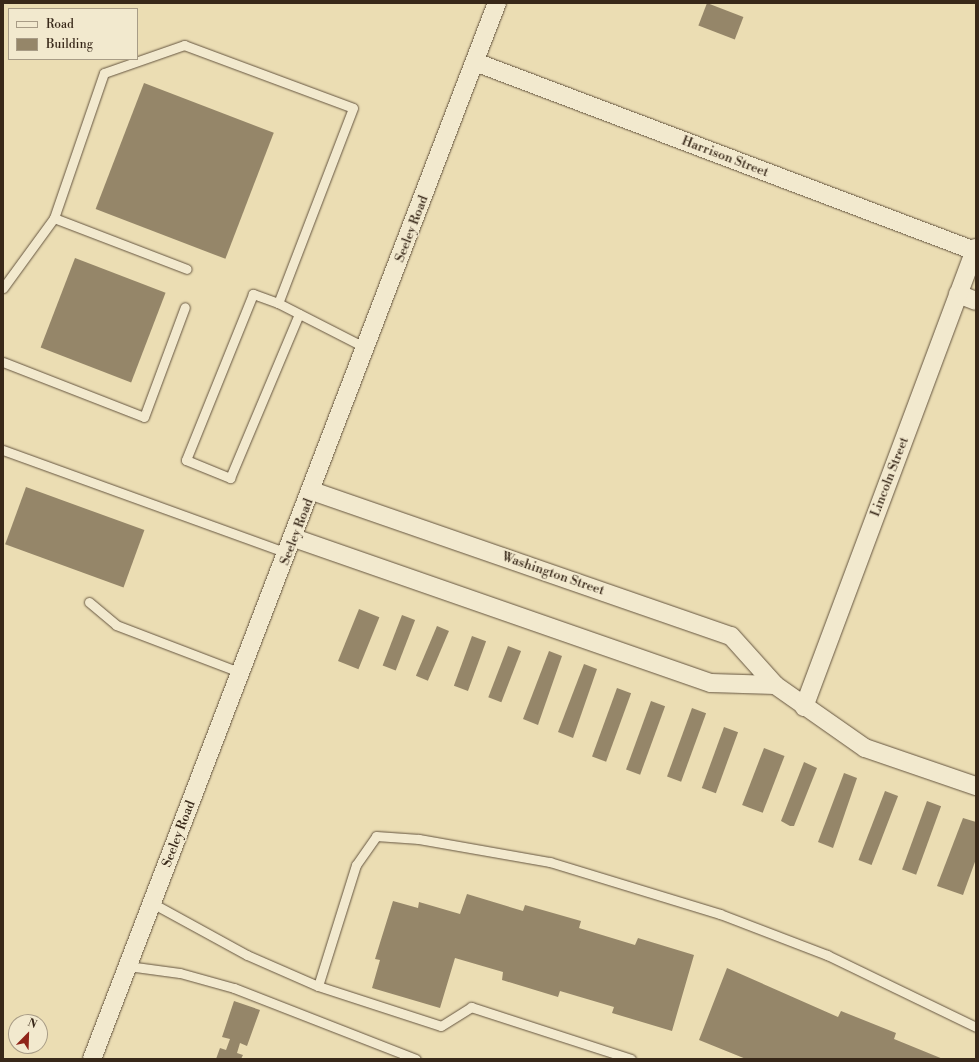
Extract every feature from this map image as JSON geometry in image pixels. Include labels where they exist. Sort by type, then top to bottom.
[{"type":"street","name":"Seeley Road","points":[[92,1059],[312,491],[498,3]]},
{"type":"street","name":"Harrison Street","points":[[475,62],[975,249]]},
{"type":"street","name":"Lincoln Street","points":[[804,707],[975,249]]},
{"type":"street","points":[[958,294],[976,301]]},
{"type":"street","name":"Washington Street","points":[[312,491],[731,636],[775,685],[804,707],[865,748],[976,786]]},
{"type":"street","points":[[291,545],[711,683],[775,685]]},
{"type":"lane","points":[[3,288],[54,218],[104,73],[184,45],[353,108],[278,303]]},
{"type":"lane","points":[[54,218],[187,269]]},
{"type":"lane","points":[[299,314],[230,478],[186,460],[253,294],[278,303],[366,348]]},
{"type":"lane","points":[[3,362],[144,417],[185,306]]},
{"type":"lane","points":[[3,450],[291,545]]},
{"type":"lane","points":[[89,602],[116,625],[242,673]]},
{"type":"lane","points":[[318,986],[356,865],[376,836],[419,839],[550,862],[720,914],[827,955],[976,1028]]},
{"type":"lane","points":[[152,903],[247,955],[318,986],[441,1026],[471,1007],[631,1059]]},
{"type":"lane","points":[[128,966],[180,973],[234,988],[416,1059]]},
{"type":"building","points":[[707,3],[743,17],[735,39],[698,25]]},
{"type":"building","points":[[144,83],[274,133],[225,259],[96,209]]},
{"type":"building","points":[[75,258],[166,293],[131,382],[41,348]]},
{"type":"building","points":[[26,487],[144,530],[124,587],[5,544]]},
{"type":"building","points":[[359,609],[379,617],[358,669],[338,661]]},
{"type":"building","points":[[402,615],[415,620],[396,670],[383,665]]},
{"type":"building","points":[[437,626],[449,631],[428,681],[416,676]]},
{"type":"building","points":[[472,636],[486,641],[468,691],[454,686]]},
{"type":"building","points":[[508,646],[521,651],[501,702],[488,697]]},
{"type":"building","points":[[549,651],[562,656],[538,725],[523,719]]},
{"type":"building","points":[[584,664],[597,669],[573,738],[558,732]]},
{"type":"building","points":[[617,688],[631,693],[606,762],[592,757]]},
{"type":"building","points":[[651,701],[665,706],[640,775],[626,770]]},
{"type":"building","points":[[692,708],[706,713],[681,782],[667,777]]},
{"type":"building","points":[[724,727],[738,732],[716,793],[702,788]]},
{"type":"building","points":[[764,748],[785,756],[763,813],[742,805]]},
{"type":"building","points":[[804,762],[817,768],[794,826],[790,826],[781,821]]},
{"type":"building","points":[[844,773],[857,778],[833,848],[818,842]]},
{"type":"building","points":[[885,791],[898,796],[872,865],[858,860]]},
{"type":"building","points":[[927,801],[941,806],[916,875],[902,870]]},
{"type":"building","points":[[963,818],[976,822],[976,859],[963,895],[937,886]]},
{"type":"building","points":[[467,894],[523,911],[525,905],[581,921],[579,928],[635,945],[638,938],[694,955],[672,1031],[612,1013],[614,1007],[560,991],[558,997],[502,980],[503,972],[455,958],[440,1008],[372,988],[380,960],[375,959],[393,901],[418,908],[419,902],[460,914]]},
{"type":"building","points":[[727,968],[838,1017],[841,1011],[896,1033],[894,1039],[943,1059],[746,1059],[699,1040]]},
{"type":"building","points":[[234,1001],[260,1010],[247,1046],[240,1043],[237,1053],[243,1055],[241,1059],[216,1059],[220,1048],[226,1050],[230,1039],[222,1037]]}]
